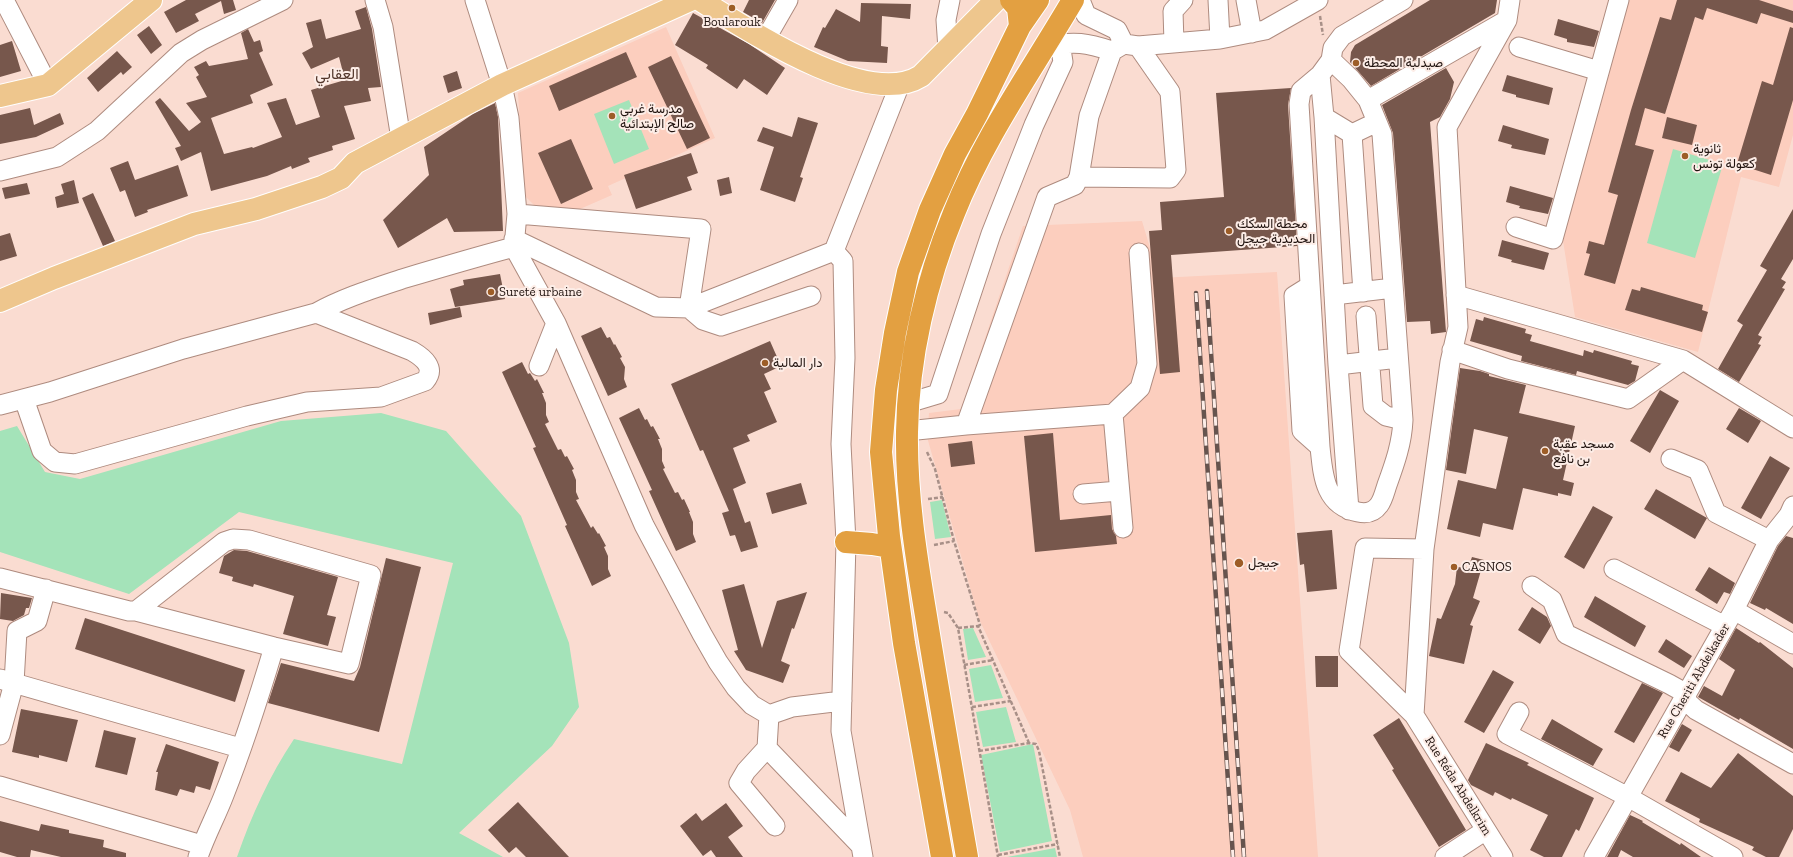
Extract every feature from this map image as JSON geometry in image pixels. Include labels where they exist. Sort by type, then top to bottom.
[{"type":"highway","points":[[1011,0],[1018,8],[1020,26]]},
{"type":"highway","points":[[942,857],[905,651],[890,547],[883,475],[882,438],[890,362],[908,272],[943,178],[1020,26],[1039,0],[1050,8],[1056,9],[1078,4]]},
{"type":"highway","points":[[967,857],[917,561],[909,488],[907,431],[908,403],[921,318],[933,275],[954,213],[998,124],[1059,45],[1078,4]]},
{"type":"highway","points":[[846,542],[890,547]]},
{"type":"main road","points":[[0,96],[48,85],[151,0]]},
{"type":"main road","points":[[0,301],[54,278],[194,224],[256,210],[322,187],[341,178],[355,163],[502,85],[659,7],[690,0]]},
{"type":"main road","points":[[700,0],[776,46],[821,67],[852,78],[877,84],[900,84],[915,80],[921,76],[996,0]]},
{"type":"street","points":[[4,0],[48,85]]},
{"type":"street","points":[[0,171],[57,157],[97,131],[181,53],[208,37],[283,0]]},
{"type":"street","points":[[375,0],[383,27],[401,139]]},
{"type":"street","points":[[475,0],[502,85],[509,118],[517,214],[514,243],[556,323],[644,525],[718,662],[736,688],[752,705],[769,715],[792,707],[842,701]]},
{"type":"street","points":[[765,40],[788,0]]},
{"type":"street","points":[[948,49],[946,20],[950,0]]},
{"type":"street","points":[[1174,43],[1173,11],[1183,0]]},
{"type":"street","points":[[1218,0],[1220,39]]},
{"type":"street","points":[[1246,0],[1252,33]]},
{"type":"street","points":[[1310,281],[1299,104],[1300,91],[1320,75],[1331,60],[1333,48],[1342,36],[1403,0]]},
{"type":"street","points":[[1414,715],[1424,549],[1452,350],[1458,327],[1447,127],[1507,20],[1510,0]]},
{"type":"street","points":[[1516,227],[1553,239],[1619,0]]},
{"type":"street","points":[[1078,4],[1117,30],[1125,47],[1170,92],[1176,170],[1170,178],[1079,177]]},
{"type":"street","points":[[908,403],[938,394],[991,234],[1034,125],[1063,62],[1059,45],[1125,47],[1220,39],[1265,30],[1315,4]]},
{"type":"street","points":[[1368,100],[1507,20]]},
{"type":"street","points":[[966,424],[1047,197],[1074,185],[1079,177],[1089,116],[1125,47]]},
{"type":"street","points":[[1519,47],[1599,71]]},
{"type":"street","points":[[1331,60],[1351,79],[1368,100],[1382,134],[1403,420],[1399,450],[1380,504],[1372,512],[1362,514],[1349,510],[1334,499],[1328,491],[1323,477],[1320,447],[1302,431],[1294,296],[1310,281],[1333,274]]},
{"type":"street","points":[[1320,75],[1324,117],[1338,365],[1349,510]]},
{"type":"street","points":[[0,405],[24,399],[183,349],[316,312],[335,302],[514,243],[656,307],[689,308],[834,250],[900,84]]},
{"type":"street","points":[[1324,117],[1352,134]]},
{"type":"street","points":[[1352,134],[1377,122]]},
{"type":"street","points":[[1352,134],[1363,292]]},
{"type":"street","points":[[517,214],[701,229],[689,308]]},
{"type":"street","points":[[834,250],[844,261],[845,358],[841,444],[846,542],[841,731],[862,851]]},
{"type":"street","points":[[907,431],[966,424],[1113,414],[1140,388],[1147,364],[1139,253]]},
{"type":"street","points":[[1334,295],[1393,288]]},
{"type":"street","points":[[1456,295],[1683,360],[1793,428]]},
{"type":"street","points":[[689,308],[703,320],[721,326],[811,296]]},
{"type":"street","points":[[24,399],[42,451],[54,462],[74,464],[247,416],[307,402],[381,398],[425,381],[429,377],[431,370],[422,356],[316,312]]},
{"type":"street","points":[[1366,316],[1373,406],[1386,416],[1403,420]]},
{"type":"street","points":[[539,366],[556,323]]},
{"type":"street","points":[[1452,350],[1508,369],[1628,399],[1683,360]]},
{"type":"street","points":[[1338,365],[1398,358]]},
{"type":"street","points":[[1113,414],[1122,528]]},
{"type":"street","points":[[1671,459],[1698,470],[1716,513],[1769,540]]},
{"type":"street","points":[[1083,494],[1120,490]]},
{"type":"street","name":"Rue Cheriti Abdelkader","points":[[1594,857],[1730,618],[1769,540],[1792,513]]},
{"type":"street","points":[[0,578],[46,589],[67,596],[129,611],[136,611],[274,647],[349,664],[371,575],[249,540],[233,539],[224,542],[136,611]]},
{"type":"street","name":"Rue Réda Abdelkrim","points":[[1424,549],[1365,548],[1349,651],[1414,715],[1503,857]]},
{"type":"street","points":[[1614,569],[1793,644]]},
{"type":"street","points":[[1532,586],[1552,600],[1566,634],[1669,684],[1685,696],[1696,710],[1793,764]]},
{"type":"street","points":[[0,735],[7,681],[17,631],[37,621],[46,589]]},
{"type":"street","points":[[0,786],[200,851],[224,795],[240,748],[252,720],[274,647]]},
{"type":"street","points":[[7,681],[240,748]]},
{"type":"street","points":[[1519,712],[1507,734],[1628,797],[1732,857]]},
{"type":"street","points":[[769,715],[767,748],[746,771],[739,783],[775,826]]},
{"type":"street","points":[[767,748],[862,851]]},
{"type":"street","points":[[1445,857],[1486,830]]},
{"type":"path","points":[[1315,4],[1323,37]]},
{"type":"path","points":[[927,452],[935,469],[954,542],[980,625],[978,626],[1029,742]]},
{"type":"path","points":[[928,499],[943,497]]},
{"type":"path","points":[[934,544],[954,542]]},
{"type":"path","points":[[944,612],[948,613],[958,628],[998,856],[1058,844]]},
{"type":"path","points":[[958,628],[978,626]]},
{"type":"path","points":[[964,665],[993,660]]},
{"type":"path","points":[[972,707],[1010,701]]},
{"type":"path","points":[[980,751],[1029,742],[1036,744],[1039,751],[1060,857]]},
{"type":"shaded area","name":"ثانوية كعولة تونس","points":[[1627,0],[1793,0],[1793,135],[1779,187],[1741,177],[1698,352],[1575,317],[1561,228]]},
{"type":"shaded area","name":"مدرسة غربي صالح الإبتدائية","points":[[666,27],[715,138],[608,186],[612,195],[580,209],[536,207],[524,195],[518,93]]},
{"type":"shaded area","points":[[1142,221],[1159,278],[1277,272],[1318,857],[1083,857],[1070,810],[979,619],[927,437],[929,413],[961,409],[1023,226]]},
{"type":"green space","points":[[629,100],[649,149],[614,164],[594,114]]},
{"type":"green space","points":[[1673,149],[1723,164],[1695,258],[1647,243]]},
{"type":"green space","points":[[381,413],[446,431],[521,516],[569,643],[579,707],[552,746],[459,833],[503,857],[237,857],[248,826],[262,796],[294,739],[402,764],[453,563],[239,512],[129,594],[0,552],[0,431],[17,426],[45,472],[80,479],[281,421]]},
{"type":"green space","points":[[942,500],[951,537],[935,539],[930,502]]},
{"type":"green space","points":[[973,628],[986,657],[968,660],[963,629]]},
{"type":"green space","points":[[991,665],[1003,698],[975,702],[969,669]]},
{"type":"green space","points":[[1006,707],[1016,742],[983,747],[976,712]]},
{"type":"green space","points":[[1033,744],[1052,841],[1000,852],[981,755]]},
{"type":"green space","points":[[1055,848],[1057,857],[1007,857]]},
{"type":"building","points":[[186,0],[233,0],[236,10],[224,14],[221,1],[195,14],[199,21],[176,33],[164,12]]},
{"type":"building","points":[[749,0],[775,0],[762,23],[743,12]]},
{"type":"building","points":[[1430,0],[1497,0],[1495,13],[1371,86],[1350,62],[1351,52],[1355,45]]},
{"type":"building","points":[[1677,0],[1759,0],[1793,11],[1793,23],[1761,13],[1757,24],[1707,8],[1703,20],[1695,17],[1665,114],[1645,108],[1635,145],[1654,150],[1615,284],[1584,275],[1590,254],[1586,253],[1589,241],[1604,245],[1618,195],[1608,192],[1631,110],[1660,17],[1671,20]]},
{"type":"building","points":[[861,3],[911,4],[910,19],[882,16],[881,46],[888,47],[887,63],[848,61],[814,47],[823,27],[825,28],[836,9],[860,22]]},
{"type":"building","points":[[366,7],[372,29],[381,87],[368,88],[371,101],[344,106],[355,139],[332,146],[333,150],[308,158],[310,162],[292,169],[291,166],[267,176],[211,191],[201,152],[181,161],[175,148],[181,146],[155,102],[160,98],[189,131],[201,122],[186,103],[207,97],[196,77],[199,75],[194,67],[206,61],[209,66],[248,59],[241,33],[248,29],[254,42],[260,40],[263,51],[259,53],[273,85],[250,95],[253,103],[211,118],[224,154],[253,148],[282,137],[267,103],[286,98],[296,125],[320,117],[311,90],[345,80],[339,57],[311,69],[302,53],[313,47],[306,23],[321,19],[326,39],[361,29],[355,11]]},
{"type":"building","points":[[693,13],[749,44],[785,68],[767,95],[744,79],[737,89],[706,68],[708,65],[675,45]]},
{"type":"building","points":[[1558,19],[1599,31],[1594,47],[1567,42],[1567,39],[1554,35]]},
{"type":"building","points":[[149,26],[162,45],[151,54],[137,35]]},
{"type":"building","points":[[1790,27],[1793,28],[1793,100],[1771,175],[1737,164],[1762,81],[1773,85]]},
{"type":"building","points":[[12,41],[21,71],[0,77],[0,45]]},
{"type":"building","points":[[117,51],[132,67],[123,75],[121,72],[98,92],[87,78]]},
{"type":"building","points":[[626,52],[637,77],[559,111],[549,86]]},
{"type":"building","points":[[671,56],[710,138],[687,149],[648,67]]},
{"type":"building","points":[[1446,68],[1454,82],[1450,99],[1440,117],[1430,122],[1446,332],[1431,334],[1430,321],[1407,322],[1393,133],[1382,105]]},
{"type":"building","points":[[457,71],[462,88],[448,93],[443,76]]},
{"type":"building","points":[[1507,75],[1553,88],[1549,105],[1516,97],[1516,95],[1502,91]]},
{"type":"building","name":"محطة السكك الحديدية جيجل","points":[[1291,88],[1288,105],[1297,246],[1171,255],[1180,372],[1160,374],[1149,231],[1162,230],[1160,202],[1224,197],[1216,93]]},
{"type":"building","points":[[495,103],[498,117],[503,231],[454,232],[447,218],[398,248],[383,220],[429,175],[424,147],[473,114]]},
{"type":"building","points":[[30,108],[34,125],[60,113],[64,124],[36,137],[0,144],[0,115]]},
{"type":"building","points":[[798,117],[818,123],[800,177],[803,178],[795,202],[760,190],[774,147],[757,141],[763,127],[792,137]]},
{"type":"building","points":[[1667,117],[1697,125],[1692,145],[1662,138]]},
{"type":"building","points":[[1503,125],[1549,139],[1545,155],[1511,148],[1512,145],[1498,141]]},
{"type":"building","points":[[571,139],[593,189],[561,204],[538,153]]},
{"type":"building","points":[[691,153],[698,173],[687,177],[692,190],[636,209],[624,175]]},
{"type":"building","points":[[128,161],[135,180],[178,165],[188,196],[147,210],[148,212],[135,217],[125,190],[120,192],[110,168]]},
{"type":"building","points":[[729,177],[732,193],[720,196],[717,180]]},
{"type":"building","points":[[74,180],[79,203],[57,208],[55,197],[64,194],[61,184]]},
{"type":"building","points":[[27,183],[30,194],[5,199],[2,188]]},
{"type":"building","points":[[1510,186],[1553,198],[1548,214],[1519,208],[1520,206],[1506,202]]},
{"type":"building","points":[[93,193],[115,241],[103,246],[82,198]]},
{"type":"building","points":[[1793,209],[1793,259],[1781,279],[1786,282],[1782,288],[1785,289],[1758,335],[1762,337],[1758,344],[1761,345],[1739,382],[1718,369],[1743,325],[1737,321],[1767,270],[1760,266]]},
{"type":"building","points":[[10,233],[17,256],[0,261],[0,236]]},
{"type":"building","points":[[1502,240],[1549,253],[1544,270],[1511,262],[1512,260],[1498,256]]},
{"type":"building","points":[[500,274],[505,299],[455,307],[450,289],[464,285],[463,280]]},
{"type":"building","points":[[1641,287],[1703,305],[1702,310],[1708,312],[1702,332],[1625,310],[1632,289],[1640,291]]},
{"type":"building","points":[[460,307],[462,317],[430,325],[428,313]]},
{"type":"building","points":[[1484,317],[1526,329],[1525,333],[1532,335],[1530,341],[1583,356],[1584,350],[1593,353],[1594,350],[1632,361],[1631,364],[1639,366],[1635,381],[1628,385],[1577,371],[1576,375],[1521,361],[1522,356],[1470,341],[1476,319],[1483,321]]},
{"type":"building","points":[[601,327],[607,338],[610,337],[614,345],[615,344],[622,357],[620,358],[625,367],[624,379],[627,387],[608,396],[581,336]]},
{"type":"building","points":[[770,341],[781,366],[764,374],[771,389],[764,392],[777,422],[747,435],[750,441],[733,448],[746,483],[733,489],[745,523],[750,521],[758,547],[741,552],[735,535],[730,536],[722,513],[729,511],[703,450],[700,451],[671,384]]},
{"type":"building","points":[[522,362],[528,374],[530,373],[535,381],[537,379],[544,393],[542,393],[546,403],[546,415],[549,422],[545,424],[558,450],[561,449],[565,457],[567,456],[574,469],[572,470],[576,480],[576,492],[579,499],[576,500],[591,528],[593,526],[598,534],[599,533],[606,546],[604,547],[608,556],[608,569],[611,576],[592,586],[565,526],[567,525],[533,448],[536,447],[502,372]]},
{"type":"building","points":[[1460,368],[1480,371],[1489,374],[1489,376],[1526,385],[1519,413],[1575,426],[1563,480],[1574,483],[1571,496],[1558,493],[1558,496],[1523,488],[1513,530],[1483,523],[1480,537],[1447,529],[1458,480],[1496,489],[1508,437],[1474,429],[1466,474],[1446,470]]},
{"type":"building","points":[[1660,390],[1679,401],[1650,453],[1630,441]]},
{"type":"building","points":[[639,408],[645,420],[647,419],[651,427],[653,426],[660,439],[658,439],[662,449],[662,461],[665,468],[663,469],[675,493],[678,492],[682,500],[684,499],[693,522],[693,534],[696,542],[676,551],[649,491],[652,490],[619,418]]},
{"type":"building","points":[[1739,408],[1761,421],[1748,443],[1726,429]]},
{"type":"building","points":[[1053,433],[1060,520],[1111,515],[1112,529],[1116,536],[1117,544],[1035,552],[1024,436]]},
{"type":"building","points":[[972,441],[975,464],[951,467],[948,444]]},
{"type":"building","points":[[1770,456],[1790,468],[1761,519],[1741,508]]},
{"type":"building","points":[[801,483],[807,504],[772,514],[766,493]]},
{"type":"building","points":[[1656,489],[1707,518],[1695,539],[1644,509]]},
{"type":"building","points":[[1593,506],[1613,517],[1584,569],[1564,557]]},
{"type":"building","points":[[1332,530],[1337,589],[1307,592],[1304,564],[1300,565],[1297,533]]},
{"type":"building","points":[[1786,536],[1793,538],[1793,624],[1766,608],[1765,610],[1750,603],[1778,546]]},
{"type":"building","points":[[234,550],[247,551],[338,577],[327,615],[336,617],[328,646],[283,634],[294,596],[254,584],[253,587],[232,581],[233,577],[219,573],[224,556]]},
{"type":"building","points":[[1472,557],[1484,560],[1473,598],[1480,601],[1470,625],[1473,626],[1464,664],[1429,656],[1437,618],[1441,619],[1455,584],[1457,567],[1468,568]]},
{"type":"building","points":[[386,558],[421,567],[379,732],[268,703],[281,663],[354,681],[360,667]]},
{"type":"building","points":[[1709,567],[1735,583],[1730,594],[1724,592],[1717,604],[1695,590]]},
{"type":"building","points":[[744,584],[762,648],[777,601],[807,592],[794,629],[792,628],[781,661],[790,665],[783,683],[746,670],[734,651],[738,650],[722,590]]},
{"type":"building","points":[[1,593],[32,598],[29,608],[26,608],[24,615],[13,621],[0,619]]},
{"type":"building","points":[[1595,596],[1646,626],[1635,647],[1584,617]]},
{"type":"building","points":[[1532,607],[1547,617],[1551,626],[1540,644],[1518,630]]},
{"type":"building","points":[[85,618],[245,670],[235,702],[75,649]]},
{"type":"building","points":[[1736,628],[1759,643],[1760,642],[1793,668],[1793,749],[1740,718],[1739,720],[1698,697],[1704,686],[1722,696],[1735,670],[1719,659]]},
{"type":"building","points":[[1666,639],[1692,656],[1684,668],[1658,652]]},
{"type":"building","points":[[1315,656],[1338,656],[1338,687],[1316,687]]},
{"type":"building","points":[[1493,670],[1514,682],[1484,733],[1464,722]]},
{"type":"building","points":[[1642,683],[1663,693],[1634,743],[1614,732]]},
{"type":"building","points":[[21,709],[78,720],[67,762],[39,755],[39,758],[12,752]]},
{"type":"building","points":[[1399,718],[1466,830],[1439,847],[1392,770],[1394,769],[1373,735]]},
{"type":"building","points":[[1552,719],[1603,749],[1593,766],[1541,739]]},
{"type":"building","points":[[1682,724],[1692,730],[1679,752],[1669,747]]},
{"type":"building","points":[[104,730],[136,738],[127,775],[95,767]]},
{"type":"building","points":[[1486,743],[1529,763],[1527,765],[1594,798],[1579,831],[1576,829],[1562,857],[1544,857],[1530,850],[1548,815],[1512,798],[1511,800],[1495,792],[1493,796],[1471,785],[1468,780]]},
{"type":"building","points":[[166,744],[219,762],[210,790],[196,786],[194,793],[180,789],[177,796],[155,790],[158,772],[156,772]]},
{"type":"building","points":[[1738,753],[1793,796],[1793,829],[1779,857],[1766,857],[1752,850],[1754,847],[1699,822],[1700,819],[1665,801],[1681,772],[1711,788]]},
{"type":"building","points":[[518,802],[569,857],[526,857],[516,847],[509,853],[488,830]]},
{"type":"building","points":[[726,803],[743,826],[728,837],[743,857],[716,857],[711,850],[703,856],[680,826],[696,813],[702,821]]},
{"type":"building","points":[[1630,815],[1643,821],[1642,822],[1680,845],[1681,843],[1701,857],[1633,857],[1621,850],[1618,857],[1607,857]]},
{"type":"building","points":[[0,821],[39,831],[41,824],[69,830],[69,833],[104,840],[103,847],[126,853],[126,857],[61,857],[31,850],[30,857],[17,857],[0,852]]},
{"type":"railway","points":[[1207,291],[1244,857]]},
{"type":"railway","points":[[1196,293],[1233,857]]},
{"type":"place","name":"Boularouk","points":[[732,8]]},
{"type":"place","name":"صيدلبة المحطة","points":[[1356,63]]},
{"type":"place","name":"مدرسة غربي صالح الإبتدائية","points":[[612,116]]},
{"type":"place","name":"ثانوية كعولة تونس","points":[[1685,156]]},
{"type":"place","name":"محطة السكك الحديدية جيجل","points":[[1229,231]]},
{"type":"place","name":"Sureté urbaine","points":[[491,292]]},
{"type":"place","name":"دار المالية","points":[[765,363]]},
{"type":"place","name":"مسجد عقبة بن نافع","points":[[1545,451]]},
{"type":"place","name":"جيجل","points":[[1239,563]]},
{"type":"place","name":"CASNOS","points":[[1454,567]]},
{"type":"district","name":"العقابي","points":[[337,75]]}]
